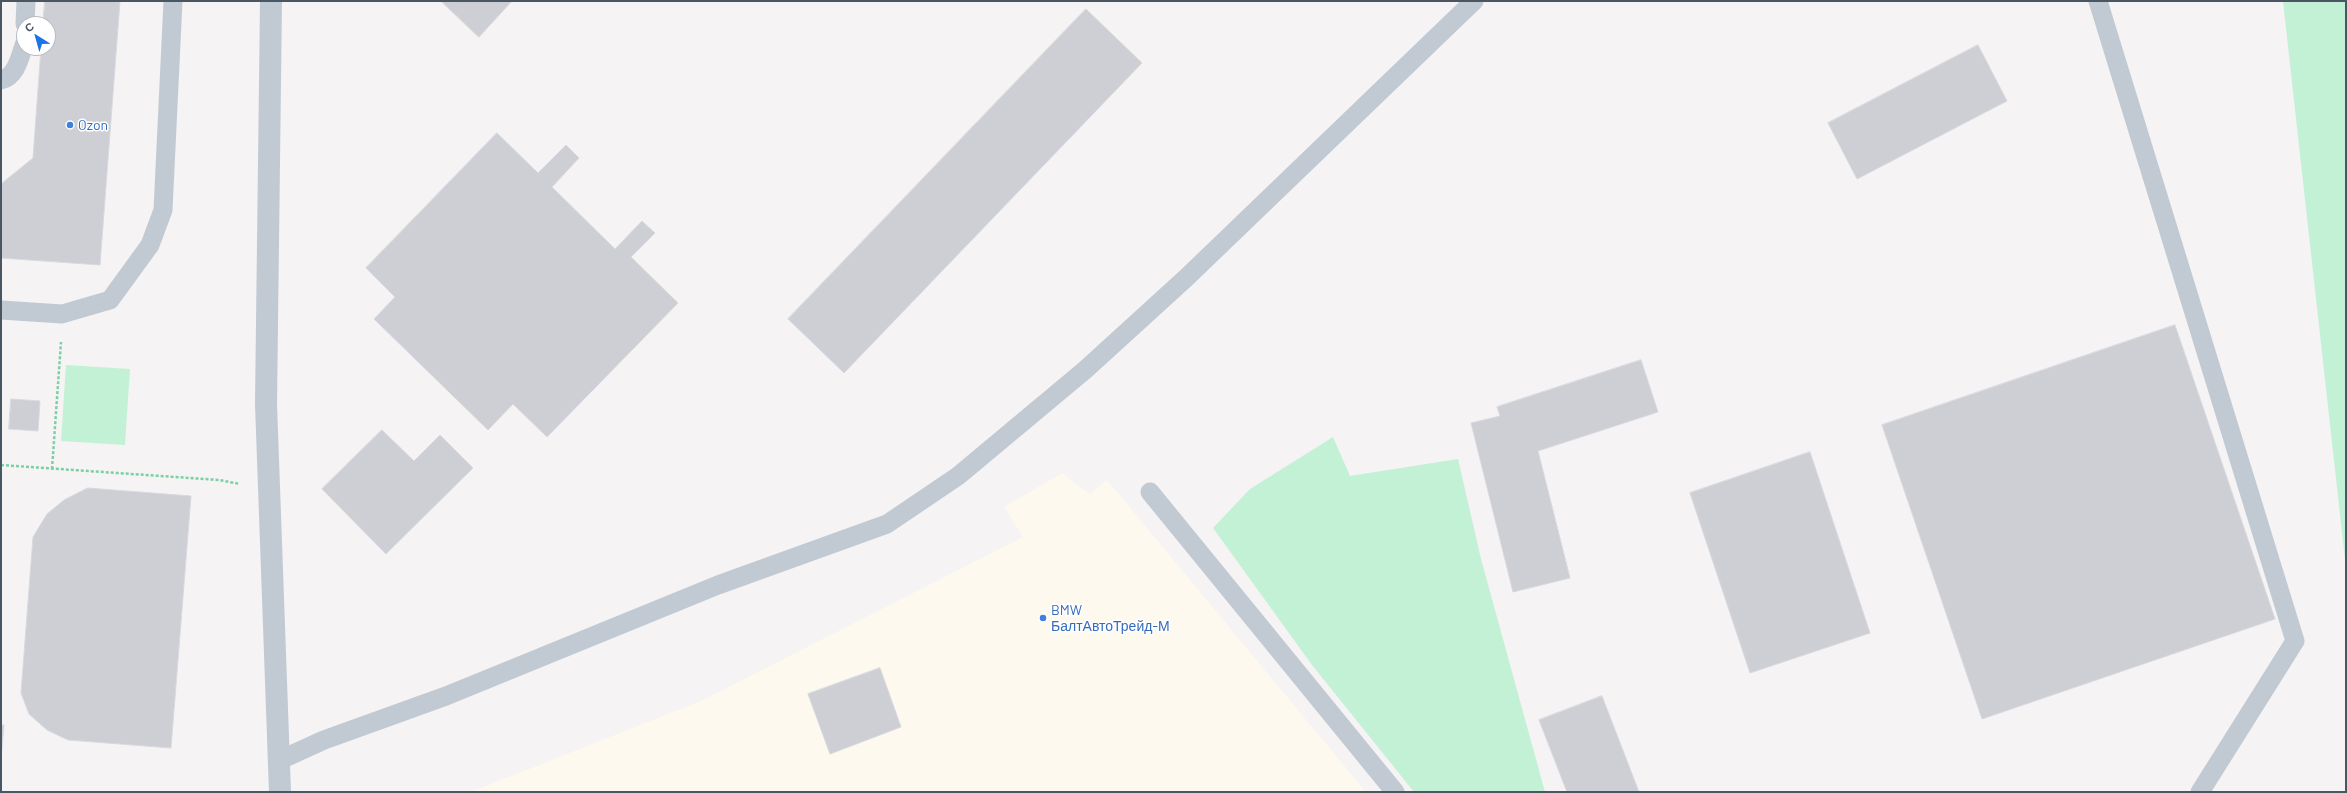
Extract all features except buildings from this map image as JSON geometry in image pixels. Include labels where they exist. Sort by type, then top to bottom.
[{"type":"street","points":[[271,1],[266,404],[280,792]]},
{"type":"lane","points":[[25,16],[26,1]]},
{"type":"lane","points":[[1,310],[62,314],[110,300],[150,245],[163,210],[173,1]]},
{"type":"lane","points":[[280,760],[324,740],[446,696],[718,585],[887,524],[958,476],[1085,370],[1186,278],[1474,1]]},
{"type":"lane","points":[[2098,1],[2295,641],[2200,792]]},
{"type":"lane","points":[[1,80],[5,79],[15,69],[20,56]]},
{"type":"lane","points":[[1150,492],[1395,792]]},
{"type":"path","points":[[52,469],[62,314]]},
{"type":"path","points":[[1,465],[219,480],[270,491]]},
{"type":"shaded area","name":"BMW БалтАвтоТрейд-М","points":[[1062,473],[1090,494],[1107,480],[1366,792],[471,792],[703,700],[1023,537],[1004,507]]},
{"type":"green space","points":[[2283,1],[2346,1],[2346,569]]},
{"type":"green space","points":[[66,365],[130,369],[125,445],[61,441]]},
{"type":"green space","points":[[1333,437],[1350,476],[1458,459],[1481,559],[1545,792],[1414,792],[1312,665],[1213,528],[1250,489]]},
{"type":"place","name":"Ozon","points":[[70,125]]},
{"type":"place","name":"BMW БалтАвтоТрейд-М","points":[[1043,618]]}]
